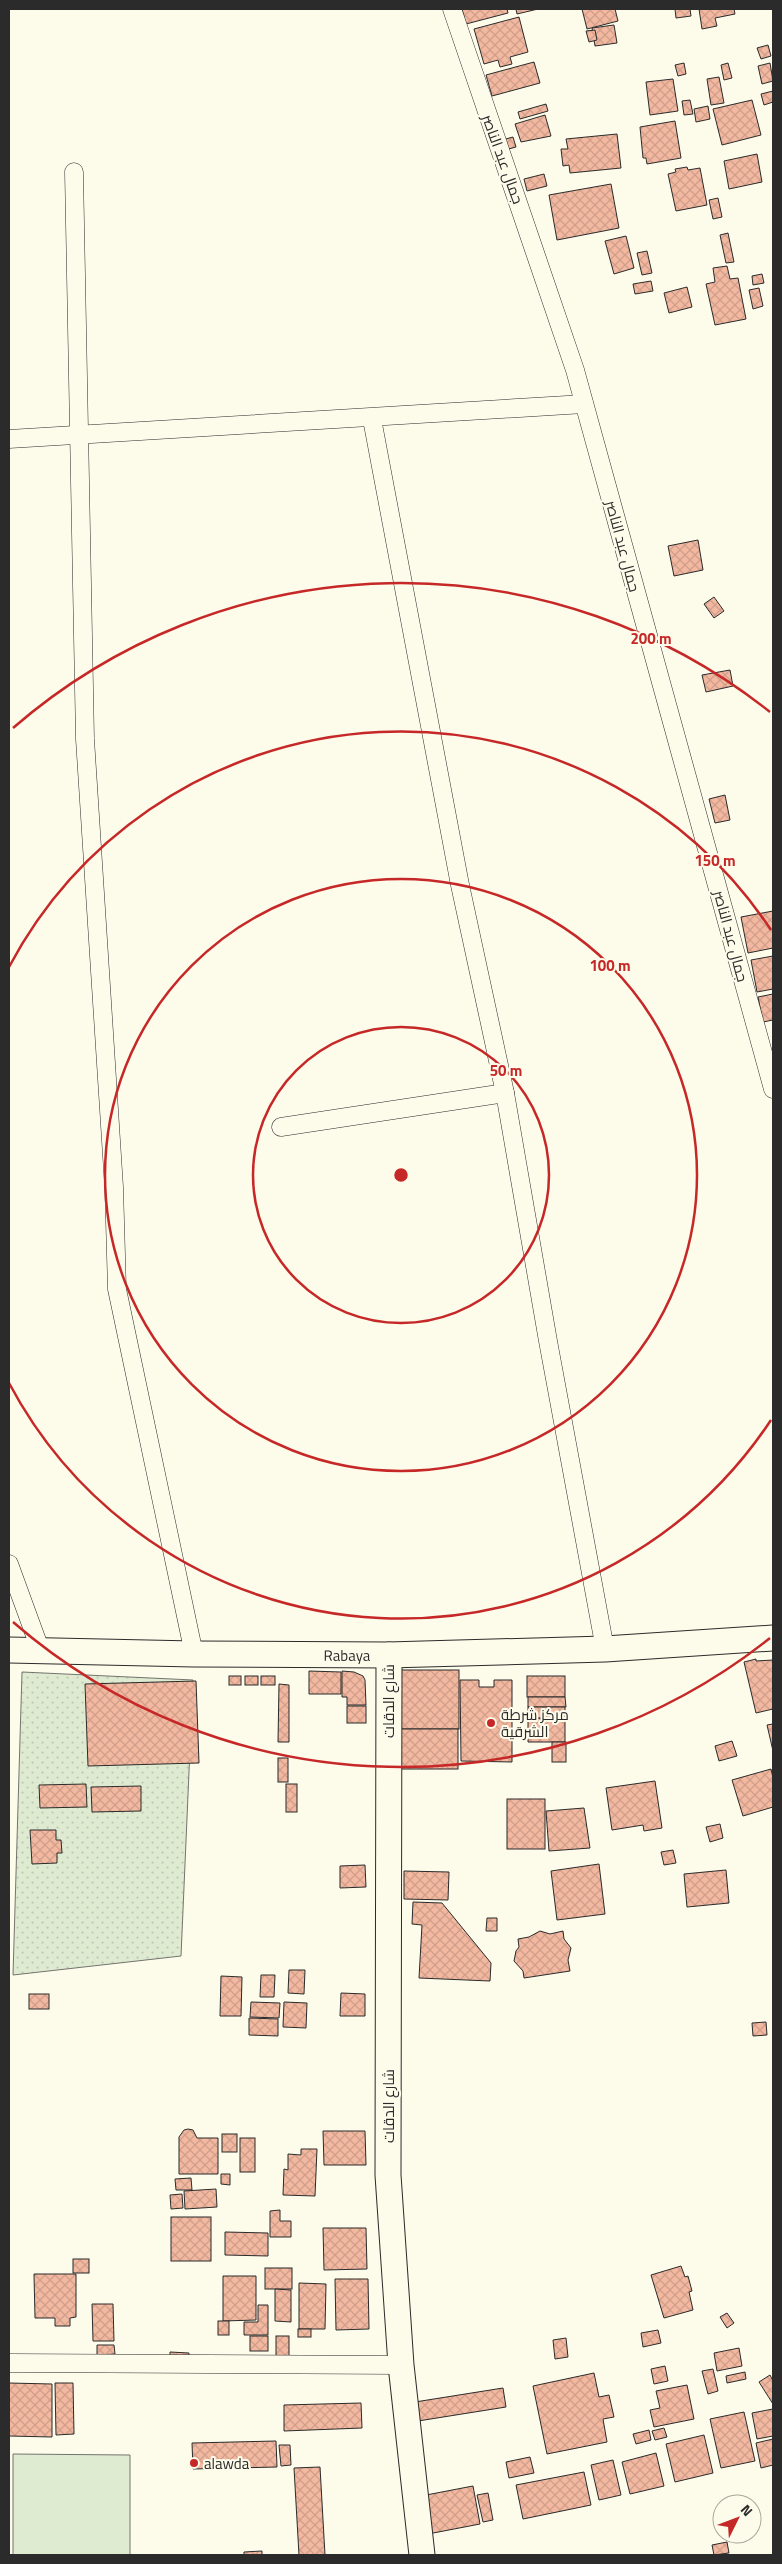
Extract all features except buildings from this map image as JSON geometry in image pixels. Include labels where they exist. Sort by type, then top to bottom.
[{"type":"street","name":"جمال عبد الناصر","points":[[452,9],[487,118],[519,202],[584,404],[773,1089]]},
{"type":"street","points":[[74,172],[78,436],[86,739],[114,1177],[116,1289],[194,1654]]},
{"type":"street","points":[[9,440],[584,404]]},
{"type":"street","points":[[372,418],[460,885],[506,1093],[605,1649]]},
{"type":"street","points":[[281,1127],[506,1093]]},
{"type":"street","points":[[9,1564],[40,1649]]},
{"type":"street","name":"Rabaya","points":[[9,1650],[40,1649],[194,1654],[388,1655],[605,1649],[773,1638]]},
{"type":"street","name":"شارع الدقات","points":[[388,1655],[388,2174],[401,2365],[422,2555]]},
{"type":"street","points":[[9,2364],[401,2365]]},
{"type":"green space","points":[[22,1672],[193,1680],[181,1956],[13,1975]]},
{"type":"green space","points":[[13,2454],[130,2455],[130,2555],[13,2555]]},
{"type":"place","name":"مركز شرطة الشرقية","points":[[491,1723]]},
{"type":"place","name":"alawda","points":[[194,2463]]}]
